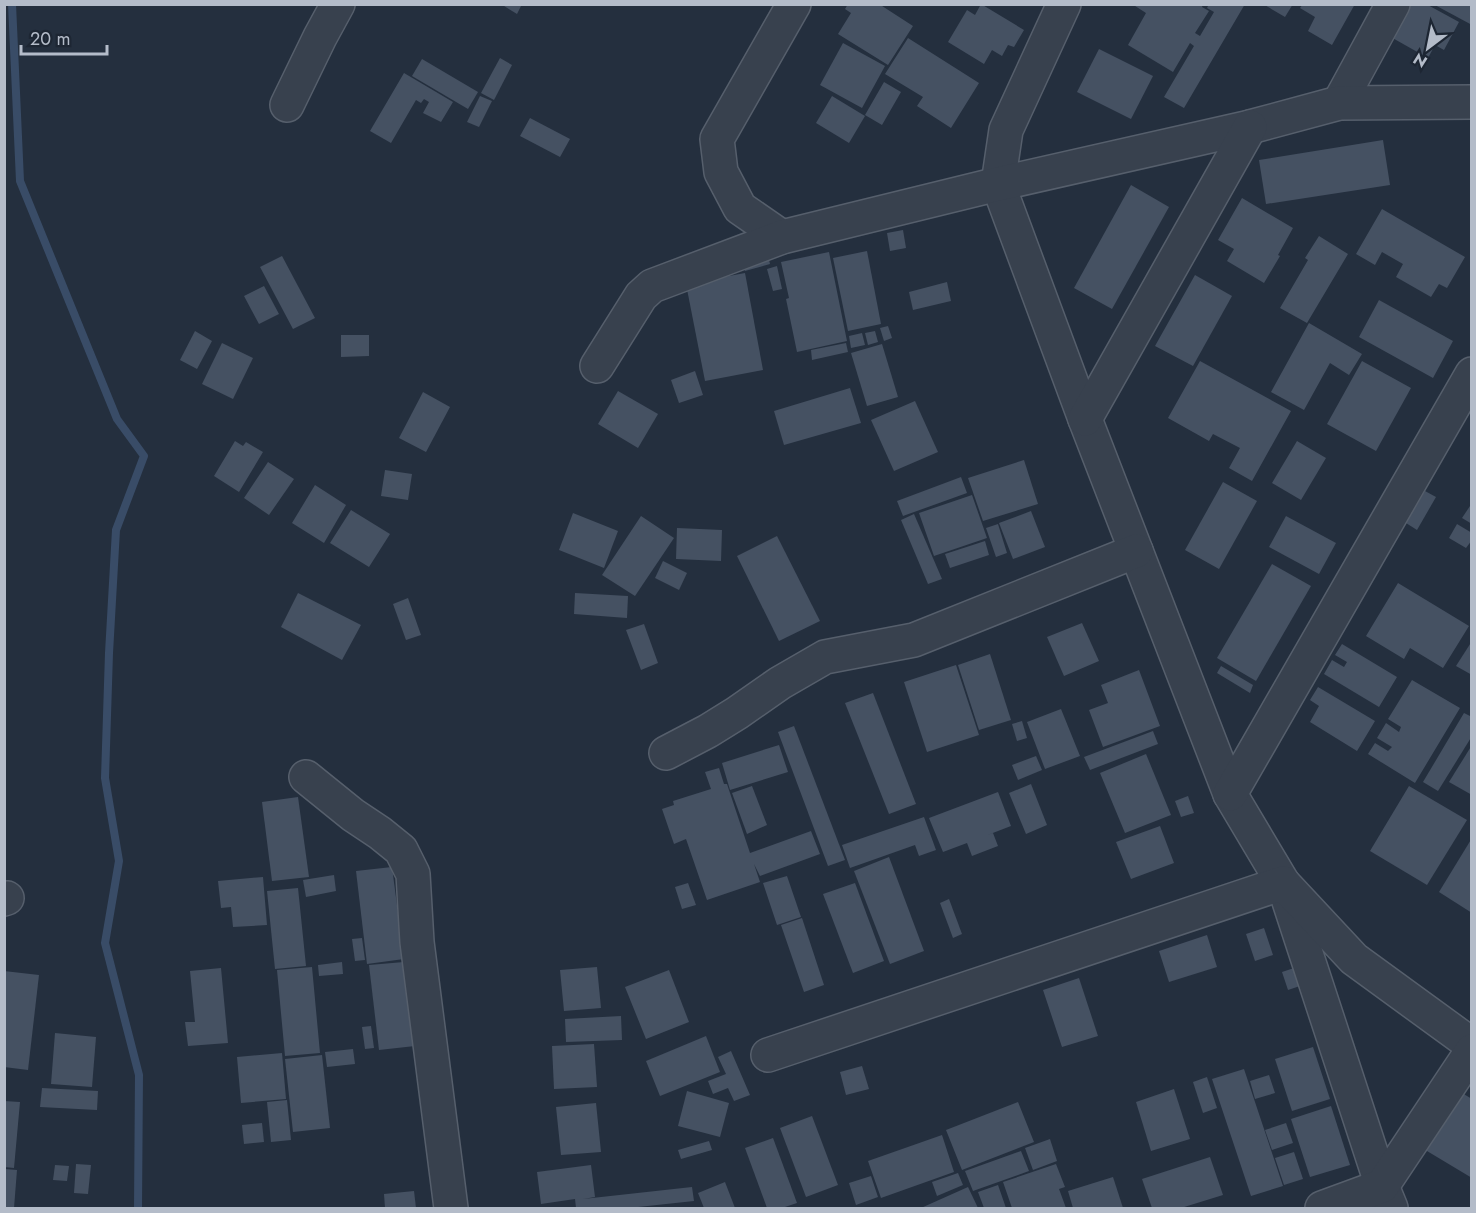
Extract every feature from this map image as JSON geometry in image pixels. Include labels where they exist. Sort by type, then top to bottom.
[{"type":"street","points":[[287,105],[338,4]]},
{"type":"street","points":[[782,237],[740,208],[721,172],[717,139],[794,4]]},
{"type":"street","points":[[1064,4],[1006,130],[998,184],[1085,419],[1230,794],[1283,883],[1354,959],[1472,1045]]},
{"type":"street","points":[[1339,103],[1393,4]]},
{"type":"street","points":[[597,366],[646,290],[782,237],[998,184],[1250,127],[1339,103],[1472,102]]},
{"type":"street","points":[[1085,419],[1250,127]]},
{"type":"street","points":[[1230,794],[1472,374]]},
{"type":"street","points":[[666,753],[708,731],[780,683],[825,657],[914,640],[1136,551]]},
{"type":"street","points":[[306,777],[400,850],[413,874],[417,942],[451,1209]]},
{"type":"street","points":[[768,1055],[1283,883]]},
{"type":"street","points":[[1283,883],[1386,1197]]},
{"type":"street","points":[[1322,1209],[1386,1197],[1472,1051]]},
{"type":"building","points":[[501,4],[522,4],[517,14]]},
{"type":"building","points":[[848,4],[879,4],[913,26],[888,65],[838,34],[851,13],[845,9]]},
{"type":"building","points":[[981,4],[1024,30],[1014,47],[1008,45],[1002,56],[992,50],[984,64],[948,42],[967,10],[975,15]]},
{"type":"building","points":[[1132,4],[1203,4],[1202,7],[1209,11],[1195,33],[1200,36],[1214,12],[1207,8],[1209,4],[1245,4],[1184,108],[1164,97],[1194,46],[1190,43],[1173,72],[1128,45],[1146,13]]},
{"type":"building","points":[[1263,4],[1293,4],[1285,17]]},
{"type":"building","points":[[1303,4],[1355,4],[1332,45],[1308,31],[1315,17],[1300,8]]},
{"type":"building","points":[[1407,4],[1426,4],[1459,22],[1444,50],[1435,45],[1428,58],[1389,36]]},
{"type":"building","points":[[1433,4],[1467,4],[1472,7],[1472,25]]},
{"type":"building","points":[[908,38],[979,83],[951,128],[917,106],[923,97],[885,74]]},
{"type":"building","points":[[843,43],[885,66],[862,108],[820,85]]},
{"type":"building","points":[[1099,49],[1153,76],[1131,119],[1077,92]]},
{"type":"building","points":[[500,58],[512,65],[494,100],[481,93]]},
{"type":"building","points":[[422,59],[478,92],[468,109],[412,76]]},
{"type":"building","points":[[404,73],[453,102],[441,122],[423,113],[429,102],[424,99],[421,103],[416,100],[391,143],[370,131]]},
{"type":"building","points":[[884,82],[901,92],[882,125],[865,115]]},
{"type":"building","points":[[480,96],[492,101],[479,127],[467,122]]},
{"type":"building","points":[[832,96],[865,116],[849,143],[816,123]]},
{"type":"building","points":[[530,118],[570,139],[560,157],[520,136]]},
{"type":"building","points":[[1383,140],[1390,185],[1266,204],[1259,160]]},
{"type":"building","points":[[1131,185],[1169,207],[1112,309],[1074,288]]},
{"type":"building","points":[[1242,198],[1293,228],[1264,283],[1227,261],[1234,249],[1218,240]]},
{"type":"building","points":[[1382,209],[1465,257],[1447,288],[1439,284],[1431,297],[1396,277],[1403,264],[1382,252],[1375,265],[1356,254]]},
{"type":"building","points":[[903,230],[906,248],[890,251],[887,233]]},
{"type":"building","points":[[1319,236],[1348,254],[1307,323],[1280,308],[1308,260],[1305,258]]},
{"type":"building","points":[[867,251],[881,324],[848,331],[833,258]]},
{"type":"building","points":[[829,252],[847,341],[797,352],[781,262]]},
{"type":"building","points":[[768,255],[770,264],[745,271],[743,261]]},
{"type":"building","points":[[282,256],[315,318],[293,329],[260,267]]},
{"type":"building","points":[[777,266],[782,289],[773,291],[767,269]]},
{"type":"building","points":[[745,273],[763,370],[705,381],[686,284]]},
{"type":"building","points":[[1195,275],[1232,296],[1193,366],[1155,346]]},
{"type":"building","points":[[947,282],[951,301],[913,310],[909,292]]},
{"type":"building","points":[[264,286],[279,314],[259,324],[244,296]]},
{"type":"building","points":[[1379,300],[1453,341],[1433,378],[1359,337]]},
{"type":"building","points":[[1309,323],[1362,354],[1349,375],[1330,363],[1304,410],[1271,392]]},
{"type":"building","points":[[888,326],[892,338],[884,341],[880,328]]},
{"type":"building","points":[[195,331],[212,341],[197,369],[180,360]]},
{"type":"building","points":[[875,331],[878,342],[868,345],[865,333]]},
{"type":"building","points":[[862,333],[865,345],[851,348],[849,336]]},
{"type":"building","points":[[341,335],[369,335],[369,356],[341,357]]},
{"type":"building","points":[[222,343],[253,358],[233,399],[202,384]]},
{"type":"building","points":[[846,343],[848,352],[812,360],[811,350]]},
{"type":"building","points":[[882,344],[898,397],[867,406],[851,353]]},
{"type":"building","points":[[1200,361],[1291,411],[1252,481],[1229,468],[1240,448],[1213,434],[1209,441],[1168,418]]},
{"type":"building","points":[[1362,361],[1411,388],[1376,451],[1327,424]]},
{"type":"building","points":[[695,371],[703,395],[679,403],[671,380]]},
{"type":"building","points":[[850,388],[861,423],[784,445],[774,411]]},
{"type":"building","points":[[618,391],[658,414],[638,448],[598,424]]},
{"type":"building","points":[[423,392],[450,407],[426,452],[399,438]]},
{"type":"building","points":[[915,401],[938,452],[894,471],[871,420]]},
{"type":"building","points":[[235,441],[243,446],[246,442],[263,452],[239,492],[214,476]]},
{"type":"building","points":[[1297,441],[1326,458],[1301,500],[1272,483]]},
{"type":"building","points":[[1024,460],[1038,504],[983,521],[968,478]]},
{"type":"building","points":[[268,462],[294,479],[269,515],[244,498]]},
{"type":"building","points":[[385,470],[412,474],[408,500],[381,496]]},
{"type":"building","points":[[961,477],[967,493],[903,516],[897,501]]},
{"type":"building","points":[[1223,482],[1257,501],[1219,569],[1185,550]]},
{"type":"building","points":[[315,485],[346,505],[324,543],[292,523]]},
{"type":"building","points":[[1425,491],[1436,497],[1417,530],[1406,523]]},
{"type":"building","points":[[972,495],[987,538],[934,556],[919,513]]},
{"type":"building","points":[[1470,506],[1472,507],[1472,524],[1462,518]]},
{"type":"building","points":[[351,510],[390,534],[369,567],[330,543]]},
{"type":"building","points":[[1031,511],[1045,547],[1013,559],[999,523]]},
{"type":"building","points":[[573,513],[618,531],[604,568],[559,550]]},
{"type":"building","points":[[914,514],[942,579],[928,584],[901,520]]},
{"type":"building","points":[[641,516],[674,538],[635,596],[602,575]]},
{"type":"building","points":[[1286,516],[1336,543],[1319,574],[1269,547]]},
{"type":"building","points":[[998,524],[1007,553],[996,557],[986,528]]},
{"type":"building","points":[[1457,524],[1472,533],[1472,540],[1466,548],[1449,538]]},
{"type":"building","points":[[677,528],[722,530],[721,561],[676,559]]},
{"type":"building","points":[[777,536],[820,621],[779,641],[737,556]]},
{"type":"building","points":[[985,541],[989,555],[950,568],[945,554]]},
{"type":"building","points":[[663,561],[687,573],[679,590],[655,578]]},
{"type":"building","points":[[1272,564],[1311,586],[1256,681],[1217,658]]},
{"type":"building","points":[[1398,583],[1469,626],[1443,668],[1410,648],[1404,659],[1366,636]]},
{"type":"building","points":[[298,593],[361,625],[342,660],[281,627]]},
{"type":"building","points":[[575,593],[628,596],[627,618],[574,614]]},
{"type":"building","points":[[408,598],[421,635],[406,640],[393,604]]},
{"type":"building","points":[[1082,623],[1099,661],[1064,676],[1047,637]]},
{"type":"building","points":[[644,624],[658,663],[641,670],[626,630]]},
{"type":"building","points":[[1472,641],[1472,675],[1456,666]]},
{"type":"building","points":[[1342,644],[1397,677],[1379,707],[1324,674],[1332,660],[1344,667],[1347,662],[1335,655]]},
{"type":"building","points":[[990,654],[1011,720],[979,730],[958,665]]},
{"type":"building","points":[[956,665],[979,735],[927,752],[904,682]]},
{"type":"building","points":[[1221,666],[1253,685],[1250,693],[1217,673]]},
{"type":"building","points":[[1139,670],[1160,726],[1103,747],[1089,710],[1108,703],[1101,685]]},
{"type":"building","points":[[1412,680],[1460,708],[1415,783],[1368,754],[1375,743],[1388,751],[1392,747],[1377,738],[1386,723],[1399,732],[1401,727],[1388,719]]},
{"type":"building","points":[[1318,687],[1375,721],[1357,751],[1310,722],[1319,706],[1310,700]]},
{"type":"building","points":[[873,693],[916,804],[889,814],[845,703]]},
{"type":"building","points":[[1061,709],[1080,756],[1045,769],[1027,722]]},
{"type":"building","points":[[1464,713],[1472,717],[1472,736],[1438,791],[1423,782]]},
{"type":"building","points":[[1022,721],[1027,738],[1017,741],[1012,724]]},
{"type":"building","points":[[794,726],[845,860],[828,866],[778,732]]},
{"type":"building","points":[[1153,731],[1158,744],[1090,770],[1084,757]]},
{"type":"building","points":[[779,745],[788,772],[730,790],[722,763]]},
{"type":"building","points":[[1472,745],[1472,795],[1449,782]]},
{"type":"building","points":[[1146,754],[1171,815],[1125,833],[1100,773]]},
{"type":"building","points":[[1036,756],[1042,770],[1018,780],[1012,765]]},
{"type":"building","points":[[719,768],[724,784],[727,784],[750,853],[811,831],[820,854],[760,876],[754,864],[760,882],[707,900],[686,839],[674,844],[662,809],[674,805],[673,801],[711,789],[705,772]]},
{"type":"building","points":[[1031,784],[1047,825],[1026,834],[1009,793]]},
{"type":"building","points":[[752,786],[767,825],[747,834],[732,793]]},
{"type":"building","points":[[1409,786],[1467,820],[1427,885],[1370,851]]},
{"type":"building","points":[[998,792],[1011,826],[985,836],[993,833],[998,846],[972,856],[967,843],[943,852],[929,818]]},
{"type":"building","points":[[1188,796],[1194,813],[1181,817],[1175,801]]},
{"type":"building","points":[[298,797],[309,877],[272,881],[262,802]]},
{"type":"building","points":[[924,817],[936,850],[919,856],[915,845],[850,868],[842,845]]},
{"type":"building","points":[[1160,826],[1174,863],[1131,879],[1116,842]]},
{"type":"building","points":[[1472,838],[1472,913],[1439,892]]},
{"type":"building","points":[[889,857],[924,951],[890,964],[854,871]]},
{"type":"building","points":[[392,867],[404,959],[367,964],[356,871]]},
{"type":"building","points":[[334,875],[336,891],[306,897],[303,880]]},
{"type":"building","points":[[787,876],[801,917],[777,925],[763,883]]},
{"type":"building","points":[[263,877],[267,925],[233,927],[231,907],[221,908],[218,881]]},
{"type":"building","points":[[688,883],[696,905],[682,909],[675,887]]},
{"type":"building","points":[[855,883],[884,961],[853,973],[823,894]]},
{"type":"building","points":[[298,888],[306,966],[275,969],[267,891]]},
{"type":"building","points":[[949,899],[962,934],[953,938],[940,903]]},
{"type":"building","points":[[802,918],[824,985],[804,992],[781,925]]},
{"type":"building","points":[[1264,928],[1273,955],[1255,961],[1246,934]]},
{"type":"building","points":[[1207,935],[1217,967],[1169,982],[1159,951]]},
{"type":"building","points":[[362,938],[365,960],[355,961],[352,939]]},
{"type":"building","points":[[342,962],[343,974],[319,976],[318,965]]},
{"type":"building","points":[[404,962],[415,1046],[379,1050],[369,965]]},
{"type":"building","points":[[312,967],[320,1053],[285,1056],[277,970]]},
{"type":"building","points":[[597,967],[601,1008],[564,1011],[560,970]]},
{"type":"building","points":[[221,968],[228,1043],[188,1046],[185,1022],[195,1022],[190,971]]},
{"type":"building","points":[[1294,968],[1300,986],[1288,990],[1282,972]]},
{"type":"building","points":[[669,970],[689,1022],[646,1039],[625,987]]},
{"type":"building","points":[[4,971],[39,975],[28,1070],[4,1067]]},
{"type":"building","points":[[1079,978],[1098,1036],[1062,1047],[1043,990]]},
{"type":"building","points":[[621,1016],[622,1040],[566,1042],[565,1019]]},
{"type":"building","points":[[371,1026],[374,1048],[365,1049],[362,1027]]},
{"type":"building","points":[[55,1033],[96,1037],[92,1087],[51,1084]]},
{"type":"building","points":[[706,1036],[720,1072],[660,1096],[646,1061]]},
{"type":"building","points":[[594,1044],[597,1087],[554,1089],[552,1046]]},
{"type":"building","points":[[1313,1047],[1330,1099],[1292,1111],[1275,1059]]},
{"type":"building","points":[[353,1049],[355,1064],[327,1067],[325,1052]]},
{"type":"building","points":[[731,1051],[750,1095],[734,1101],[728,1088],[713,1094],[708,1081],[726,1074],[718,1057]]},
{"type":"building","points":[[282,1053],[286,1099],[241,1103],[237,1057]]},
{"type":"building","points":[[322,1055],[330,1128],[293,1132],[285,1059]]},
{"type":"building","points":[[862,1066],[869,1089],[846,1095],[840,1072]]},
{"type":"building","points":[[1244,1069],[1283,1186],[1251,1196],[1212,1079]]},
{"type":"building","points":[[1269,1075],[1275,1093],[1255,1099],[1250,1081]]},
{"type":"building","points":[[1207,1077],[1217,1108],[1203,1113],[1193,1082]]},
{"type":"building","points":[[1452,1087],[1472,1099],[1472,1178],[1417,1145]]},
{"type":"building","points":[[42,1088],[98,1091],[97,1110],[40,1107]]},
{"type":"building","points":[[1174,1089],[1190,1139],[1151,1151],[1136,1102]]},
{"type":"building","points":[[687,1091],[729,1103],[720,1137],[678,1126]]},
{"type":"building","points":[[287,1100],[291,1140],[271,1142],[267,1102]]},
{"type":"building","points":[[4,1101],[20,1102],[14,1168],[4,1167]]},
{"type":"building","points":[[1018,1102],[1034,1142],[962,1170],[946,1130]]},
{"type":"building","points":[[596,1103],[601,1152],[561,1155],[556,1107]]},
{"type":"building","points":[[1331,1106],[1350,1165],[1310,1177],[1291,1119]]},
{"type":"building","points":[[812,1116],[838,1185],[806,1197],[780,1128]]},
{"type":"building","points":[[262,1123],[264,1142],[244,1144],[242,1125]]},
{"type":"building","points":[[1286,1123],[1293,1143],[1272,1150],[1265,1130]]},
{"type":"building","points":[[942,1135],[954,1172],[881,1198],[868,1161]]},
{"type":"building","points":[[773,1138],[797,1203],[782,1208],[767,1208],[745,1148]]},
{"type":"building","points":[[1050,1139],[1057,1161],[1033,1170],[1025,1148]]},
{"type":"building","points":[[709,1141],[712,1150],[681,1159],[678,1150]]},
{"type":"building","points":[[1021,1151],[1029,1171],[973,1191],[965,1171]]},
{"type":"building","points":[[1294,1152],[1303,1179],[1284,1185],[1275,1158]]},
{"type":"building","points":[[1210,1157],[1223,1195],[1181,1208],[1152,1208],[1142,1179]]},
{"type":"building","points":[[76,1164],[91,1165],[88,1194],[74,1193]]},
{"type":"building","points":[[1056,1164],[1065,1187],[1059,1189],[1066,1208],[1012,1208],[1003,1182]]},
{"type":"building","points":[[55,1165],[69,1166],[67,1181],[53,1180]]},
{"type":"building","points":[[591,1165],[595,1197],[583,1199],[692,1187],[694,1201],[629,1208],[576,1208],[575,1199],[541,1204],[537,1172]]},
{"type":"building","points":[[5,1169],[17,1170],[14,1208],[5,1208]]},
{"type":"building","points":[[958,1173],[963,1185],[937,1196],[932,1182]]},
{"type":"building","points":[[871,1176],[878,1197],[856,1205],[849,1183]]},
{"type":"building","points":[[1113,1177],[1123,1208],[1073,1208],[1068,1191]]},
{"type":"building","points":[[725,1182],[735,1208],[704,1208],[698,1193]]},
{"type":"building","points":[[998,1185],[1006,1208],[984,1208],[978,1192]]},
{"type":"building","points":[[968,1187],[978,1208],[921,1208]]},
{"type":"building","points":[[414,1191],[416,1208],[385,1208],[384,1194]]},
{"type":"waterway","points":[[12,4],[20,181],[117,419],[144,456],[116,530],[105,778],[119,861],[105,943],[139,1075],[138,1208]]}]
